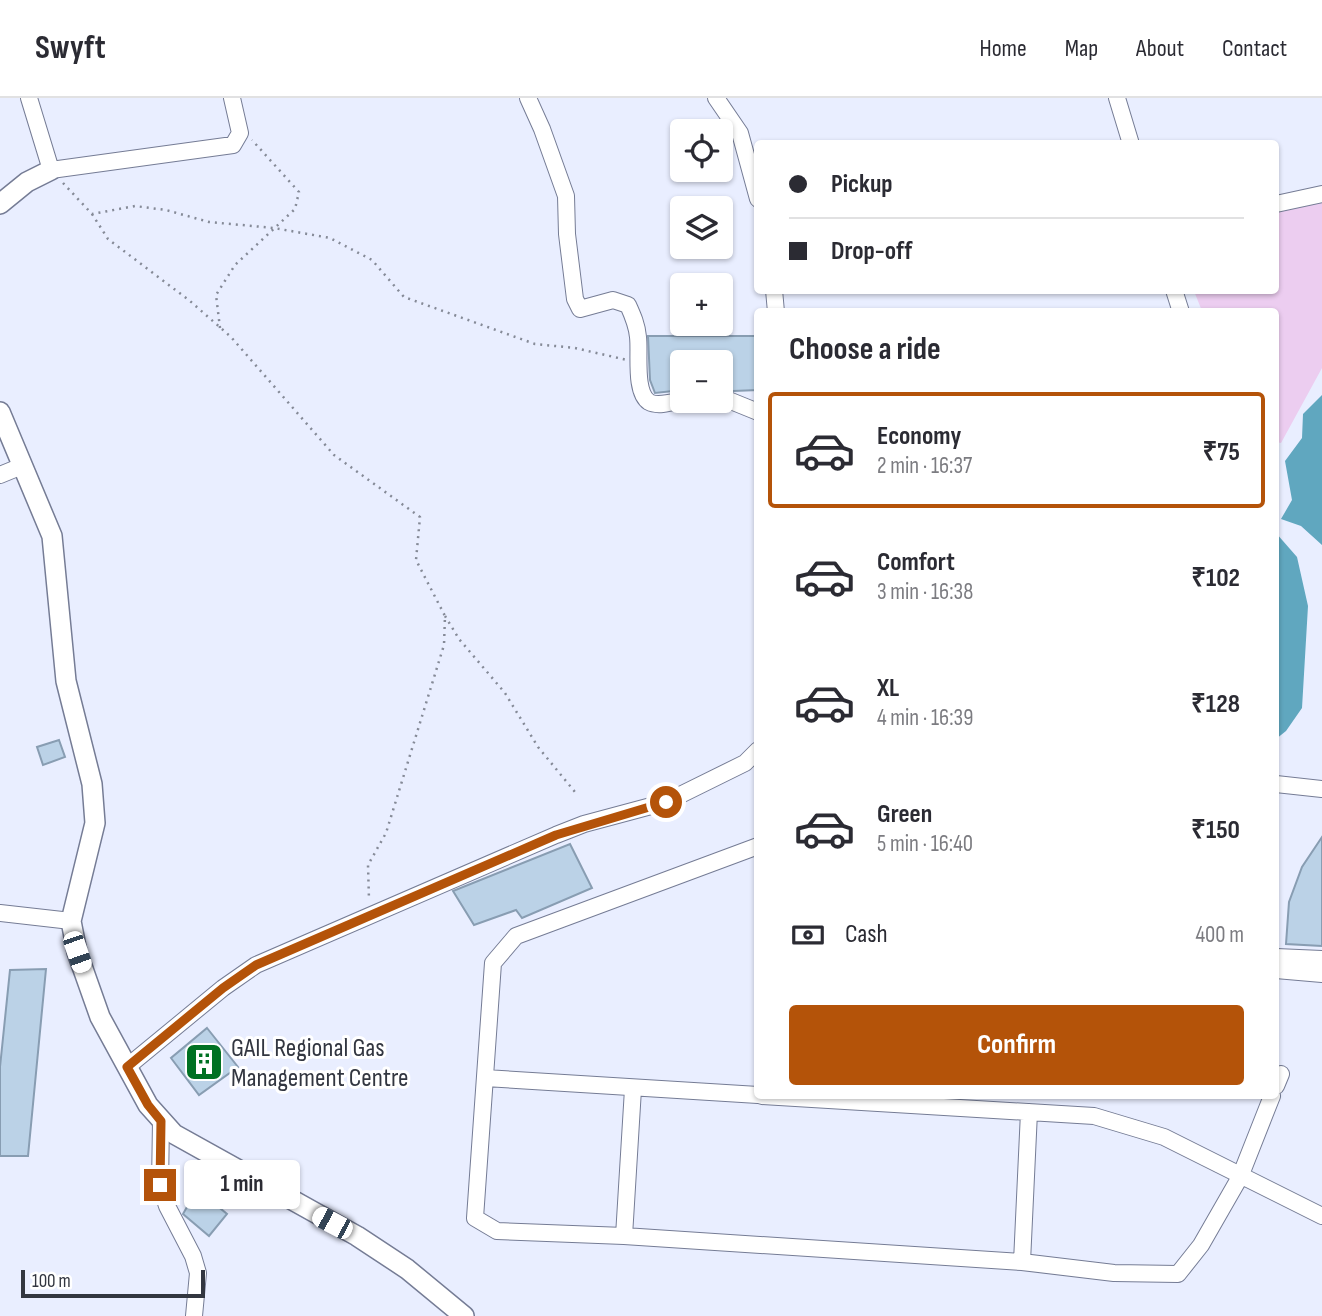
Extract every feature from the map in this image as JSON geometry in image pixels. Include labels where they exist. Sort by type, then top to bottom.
[{"type":"main road","points":[[0,204],[27,183],[51,170]]},
{"type":"main road","points":[[0,412],[52,536],[66,681],[92,784],[95,823],[71,921],[77,952],[100,1017],[148,1105],[174,1134],[357,1236],[407,1269],[464,1316]]},
{"type":"street","points":[[29,98],[51,170],[214,150],[233,145],[240,133],[232,98]]},
{"type":"street","points":[[528,98],[566,196],[567,234],[575,299],[580,309],[613,300],[628,305],[636,321],[642,393],[649,402],[670,403]]},
{"type":"street","points":[[716,98],[740,132],[754,184]]},
{"type":"street","points":[[1117,98],[1130,140]]},
{"type":"street","points":[[1279,203],[1322,194]]},
{"type":"street","points":[[733,402],[754,410]]},
{"type":"street","points":[[0,475],[22,466]]},
{"type":"street","points":[[127,1067],[223,988],[256,965],[556,835],[666,802],[745,763],[754,754]]},
{"type":"street","points":[[1279,784],[1322,789]]},
{"type":"street","points":[[754,847],[516,936],[493,962],[475,1218],[497,1231],[624,1236],[1022,1262],[1114,1273],[1178,1274],[1201,1245],[1240,1177],[1271,1099]]},
{"type":"street","points":[[0,913],[71,921]]},
{"type":"street","points":[[1279,957],[1322,959]]},
{"type":"street","points":[[1279,970],[1322,974]]},
{"type":"street","points":[[485,1078],[754,1095]]},
{"type":"street","points":[[624,1236],[633,1089]]},
{"type":"street","points":[[874,1099],[931,1101],[1094,1116],[1164,1137],[1322,1216]]},
{"type":"street","points":[[1022,1262],[1029,1112]]},
{"type":"street","points":[[161,1121],[160,1185],[167,1206],[193,1255],[198,1273],[194,1316]]},
{"type":"path","points":[[220,328],[216,295],[235,265],[295,209],[299,192],[257,143],[240,133]]},
{"type":"path","points":[[51,170],[92,214],[108,239],[190,301],[220,328],[334,454],[420,517],[416,560],[445,616],[459,639],[505,693],[538,747],[575,792]]},
{"type":"path","points":[[92,214],[135,206],[166,210],[209,222],[274,228],[330,238],[372,260],[404,297],[535,344],[575,348],[639,363]]},
{"type":"path","points":[[371,914],[367,887],[368,865],[386,833],[444,645],[445,616]]},
{"type":"shaded area","points":[[1322,198],[1322,368],[1281,443],[1279,308],[1201,308],[1195,294],[1279,294],[1279,208]]},
{"type":"water","points":[[1322,395],[1322,545],[1301,526],[1281,519],[1292,500],[1285,461],[1302,438],[1303,414]]},
{"type":"water","points":[[1279,536],[1297,557],[1308,606],[1302,708],[1279,737]]},
{"type":"building","points":[[648,336],[754,336],[754,390],[733,391],[733,350],[670,350],[670,391],[655,393],[650,380]]},
{"type":"building","points":[[59,740],[65,757],[43,765],[37,747]]},
{"type":"building","points":[[1322,837],[1322,946],[1286,944],[1289,902],[1302,867]]},
{"type":"building","points":[[570,844],[592,888],[522,918],[516,910],[474,925],[453,891]]},
{"type":"building","points":[[46,969],[28,1156],[0,1156],[0,1067],[10,970]]},
{"type":"building","name":"GAIL Regional Gas Management Centre","points":[[207,1028],[238,1067],[199,1095],[171,1058]]},
{"type":"building","points":[[197,1189],[227,1214],[209,1236],[183,1214]]},
{"type":"place","name":"GAIL Regional Gas Management Centre","points":[[204,1062]]},
{"type":"route","points":[[160,1185],[161,1121],[148,1105],[127,1067],[223,988],[256,965],[556,835],[584,824],[622,816],[666,802]]}]
